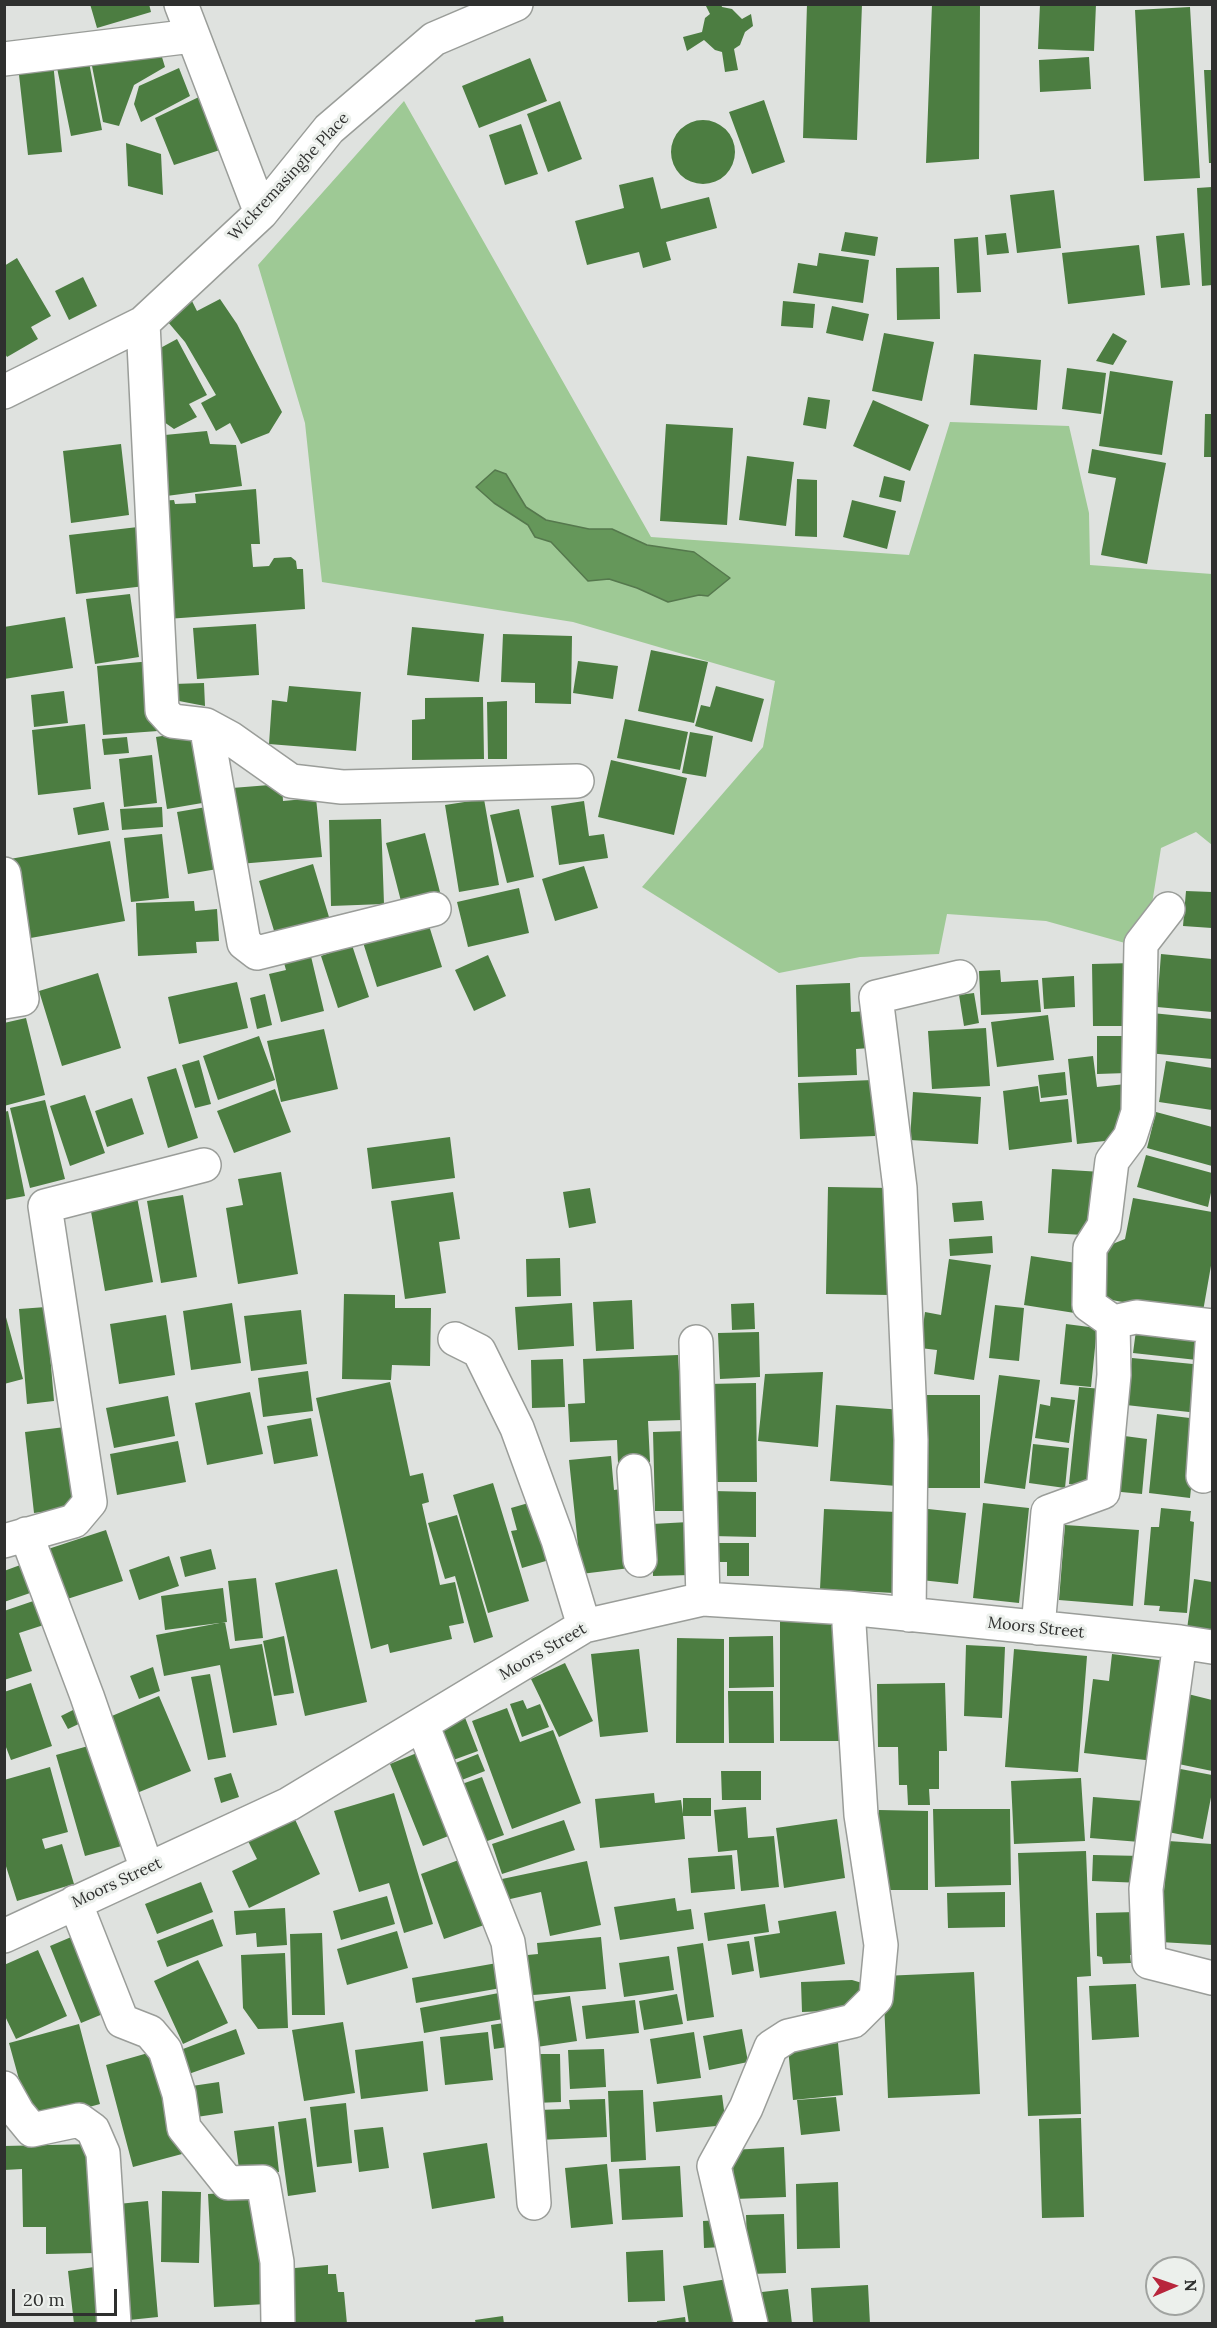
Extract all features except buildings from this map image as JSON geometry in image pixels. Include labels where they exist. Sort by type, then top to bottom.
[{"type":"street","points":[[181,4],[261,213]]},
{"type":"street","name":"Wickremasinghe Place","points":[[4,392],[143,323],[261,213],[328,129],[434,39],[516,4]]},
{"type":"street","points":[[4,59],[192,36]]},
{"type":"street","points":[[143,323],[162,710],[172,721],[206,725],[230,738],[291,780],[342,787],[577,781]]},
{"type":"street","points":[[206,725],[244,943],[257,953],[434,909]]},
{"type":"street","points":[[4,874],[22,999],[4,1002]]},
{"type":"street","points":[[1168,909],[1141,944],[1138,1112],[1130,1137],[1112,1161],[1104,1226],[1090,1248],[1089,1305],[1113,1322],[1136,1317],[1212,1326]]},
{"type":"street","points":[[909,1615],[911,1440],[900,1188],[876,997],[960,977]]},
{"type":"street","points":[[147,1869],[87,1696],[15,1538],[74,1521],[90,1502],[45,1206],[204,1165]]},
{"type":"street","points":[[1038,1628],[1048,1512],[1103,1492],[1114,1375],[1113,1322]]},
{"type":"street","points":[[455,1339],[479,1351],[517,1428],[558,1540],[584,1626]]},
{"type":"street","points":[[696,1342],[702,1599]]},
{"type":"street","points":[[1203,1476],[1212,1344]]},
{"type":"street","points":[[633,1471],[640,1560]]},
{"type":"street","name":"Moors Street","points":[[4,1936],[289,1804],[584,1626],[702,1599],[848,1608],[1212,1647]]},
{"type":"street","points":[[751,2324],[714,2166],[746,2108],[771,2047],[788,2036],[853,2021],[876,1998],[881,1945],[861,1815],[848,1608]]},
{"type":"street","points":[[1180,1642],[1146,1889],[1149,1962],[1212,1978]]},
{"type":"street","points":[[422,1724],[508,1942],[522,2044],[534,2203]]},
{"type":"street","points":[[75,1902],[122,2021],[150,2032],[165,2050],[179,2094],[184,2128],[228,2182],[263,2182],[278,2262],[278,2324]]},
{"type":"street","points":[[4,2088],[18,2113],[32,2130],[80,2120],[93,2130],[103,2153],[114,2324]]},
{"type":"shaded area","points":[[404,101],[651,537],[909,555],[950,422],[1069,426],[1089,513],[1090,565],[1212,574],[1212,845],[1196,832],[1161,848],[1151,910],[1125,943],[1046,921],[947,914],[939,954],[860,957],[779,973],[642,887],[763,747],[775,681],[573,622],[322,582],[305,423],[258,265]]},
{"type":"shaded area","points":[[495,470],[506,474],[526,507],[546,520],[589,529],[612,529],[647,545],[694,552],[730,578],[708,596],[699,595],[668,602],[609,579],[588,581],[551,542],[535,537],[528,525],[494,503],[476,487]]}]
